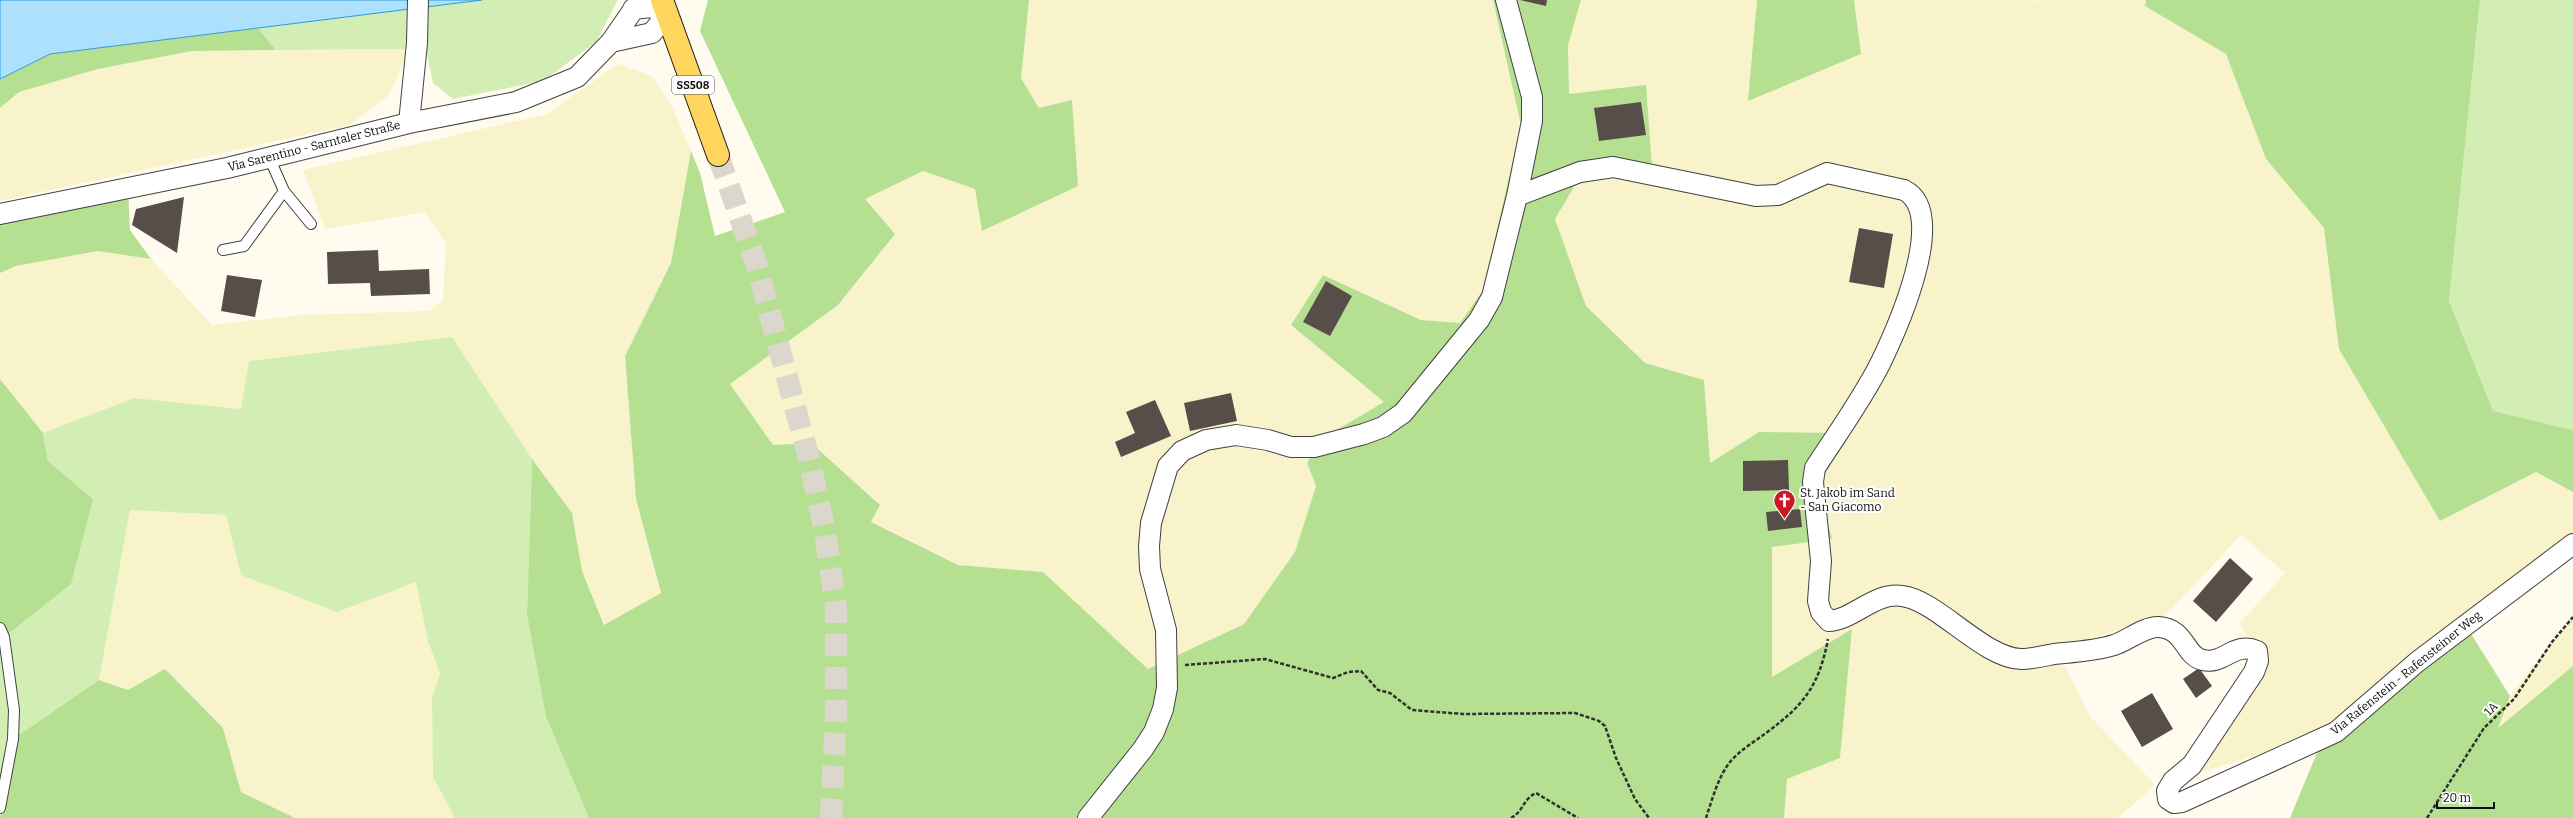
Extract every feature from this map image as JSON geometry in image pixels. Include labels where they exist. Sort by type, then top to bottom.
[{"type":"main road","name":"SS508","points":[[665,7],[718,155]]},
{"type":"street","points":[[409,123],[418,43],[418,0]]},
{"type":"street","points":[[1088,818],[1143,749],[1154,732],[1163,709],[1167,665],[1166,630],[1150,569],[1150,546],[1151,523],[1168,466],[1182,451],[1206,440],[1236,435],[1268,440],[1291,447],[1314,447],[1364,434],[1383,427],[1403,413],[1479,320],[1492,297],[1532,130],[1533,110],[1506,0]]},
{"type":"street","points":[[637,4],[651,7],[665,7],[652,33]]},
{"type":"street","name":"Via Sarentino - Sarntaler Straße","points":[[0,214],[269,157],[409,123],[516,102],[576,77],[611,42],[637,4]]},
{"type":"street","points":[[611,42],[652,33],[681,54]]},
{"type":"street","points":[[1517,196],[1580,172],[1613,167],[1756,196],[1778,195],[1827,173],[1904,190],[1912,194],[1919,209],[1923,237],[1900,320],[1871,381],[1815,468],[1813,482],[1821,561],[1818,601],[1821,612],[1829,621]]},
{"type":"street","name":"Via Rafenstein - Rafensteiner Weg","points":[[1829,621],[1842,620],[1884,597],[1902,596],[1918,601],[1961,630],[2005,655],[2021,659],[2114,645],[2157,627],[2177,633],[2194,656],[2202,660],[2216,660],[2240,648],[2248,648],[2257,651],[2258,661],[2254,672],[2192,766],[2173,781],[2167,792],[2168,799],[2174,803],[2182,802],[2336,732],[2417,662],[2573,544]]},
{"type":"lane","points":[[269,157],[284,191],[311,224]]},
{"type":"lane","points":[[223,250],[244,246],[284,191]]},
{"type":"lane","points":[[0,628],[4,637],[14,710],[13,739],[0,808]]},
{"type":"path","name":"1A","points":[[2427,818],[2484,728],[2514,699],[2552,642],[2573,617]]},
{"type":"path","points":[[1706,818],[1730,763],[1744,748],[1790,713],[1816,684],[1823,664],[1829,621]]},
{"type":"path","points":[[1167,665],[1265,659],[1333,678],[1348,672],[1361,671],[1378,690],[1390,693],[1412,710],[1463,714],[1575,713],[1599,721],[1605,726],[1616,758],[1635,798],[1649,818]]},
{"type":"path","points":[[1510,818],[1520,813],[1526,798],[1536,793],[1578,818]]},
{"type":"shaded area","points":[[1029,0],[1493,0],[1521,125],[1483,290],[1461,324],[1421,320],[1323,275],[1291,325],[1384,402],[1321,439],[1307,463],[1316,486],[1295,552],[1244,624],[1148,669],[1043,572],[958,565],[871,522],[879,505],[811,443],[773,445],[730,384],[838,305],[895,234],[864,199],[922,171],[975,189],[982,231],[1072,100],[1039,108],[1021,78]]},
{"type":"shaded area","points":[[1581,0],[1757,0],[1749,100],[1861,54],[1854,0],[2033,0],[2037,2],[2038,0],[2146,0],[2145,6],[2226,54],[2266,159],[2324,228],[2339,349],[2440,521],[2536,472],[2573,492],[2573,539],[2328,726],[2264,753],[2195,774],[2262,668],[2240,623],[2285,573],[2241,535],[2163,618],[2056,648],[2090,716],[2155,785],[2118,818],[1784,818],[1787,779],[1840,758],[1852,629],[1772,678],[1772,547],[1759,432],[1710,463],[1704,380],[1645,363],[1586,306],[1555,219],[1580,177],[1569,94],[1568,45]]},
{"type":"shaded area","points":[[409,49],[389,95],[350,125],[0,201],[0,108],[19,92],[98,69],[192,51]]},
{"type":"shaded area","points":[[618,64],[652,76],[673,108],[691,151],[671,263],[625,356],[636,499],[661,593],[605,625],[582,571],[572,513],[532,459],[452,337],[241,409],[134,398],[43,433],[0,379],[0,273],[16,266],[98,251],[151,259],[212,325],[302,315],[429,311],[443,300],[446,244],[425,212],[325,229],[303,170],[547,114]]},
{"type":"shaded area","points":[[130,510],[226,515],[241,575],[380,595],[416,582],[428,641],[440,674],[432,698],[433,777],[455,818],[295,818],[241,792],[223,728],[99,680]]},
{"type":"shaded area","points":[[2573,615],[2573,666],[2497,729],[2510,696]]},
{"type":"green space","points":[[482,0],[618,0],[596,42],[543,81],[453,99],[433,83],[426,49],[276,50],[257,27]]},
{"type":"green space","points":[[708,0],[1029,0],[1021,78],[1039,108],[1072,100],[1078,186],[982,231],[975,189],[923,171],[865,199],[895,234],[838,305],[730,384],[773,445],[811,443],[880,505],[871,522],[958,565],[1043,572],[1148,669],[1244,624],[1295,552],[1316,486],[1307,463],[1321,439],[1384,402],[1291,325],[1323,275],[1421,320],[1460,323],[1483,290],[1521,125],[1493,0],[1581,0],[1568,45],[1569,94],[1646,85],[1652,168],[1580,177],[1555,219],[1586,306],[1645,363],[1704,380],[1710,463],[1759,432],[1843,433],[1819,488],[1832,539],[1772,547],[1772,677],[1852,629],[1840,758],[1787,779],[1784,818],[589,818],[546,717],[527,615],[532,459],[572,513],[582,571],[604,625],[661,593],[636,499],[625,356],[671,263],[691,151],[700,173],[715,236],[785,212],[700,31]]},
{"type":"green space","points":[[1757,0],[1854,0],[1861,54],[1748,101]]},
{"type":"green space","points":[[2146,0],[2480,0],[2449,301],[2493,411],[2573,430],[2573,492],[2536,472],[2440,521],[2339,349],[2324,228],[2266,159],[2226,54],[2145,6]]},
{"type":"green space","points":[[2480,0],[2573,0],[2573,430],[2493,411],[2449,301]]},
{"type":"green space","points":[[257,27],[276,50],[192,51],[98,69],[19,92],[0,108],[0,79],[50,54]]},
{"type":"green space","points":[[128,188],[130,230],[151,259],[98,251],[16,266],[0,273],[0,214]]},
{"type":"green space","points":[[452,337],[532,459],[527,615],[546,717],[589,818],[455,818],[433,777],[432,698],[440,674],[428,641],[416,582],[337,612],[241,575],[226,515],[130,510],[99,680],[13,739],[0,808],[0,628],[93,499],[48,461],[43,433],[134,398],[241,409],[249,361]]},
{"type":"green space","points":[[0,379],[43,433],[48,461],[93,499],[71,584],[4,637],[0,628]]},
{"type":"green space","points":[[2461,618],[2510,696],[2498,728],[2573,666],[2573,818],[2290,818],[2328,726]]},
{"type":"green space","points":[[165,669],[223,728],[241,792],[295,818],[0,818],[13,739],[99,680],[128,690]]},
{"type":"water","points":[[0,0],[482,0],[50,54],[0,79]]},
{"type":"building","points":[[1520,0],[1547,0],[1546,6]]},
{"type":"building","points":[[1641,102],[1646,135],[1599,141],[1594,108]]},
{"type":"building","points":[[184,197],[177,253],[132,225],[136,209]]},
{"type":"building","points":[[1859,228],[1893,234],[1884,288],[1849,282]]},
{"type":"building","points":[[378,250],[379,271],[429,269],[430,294],[371,296],[370,283],[328,284],[327,252]]},
{"type":"building","points":[[227,275],[262,280],[255,317],[221,311]]},
{"type":"building","points":[[1326,281],[1352,296],[1330,336],[1303,322]]},
{"type":"building","points":[[1231,393],[1237,421],[1190,431],[1184,403]]},
{"type":"building","points":[[1155,400],[1171,436],[1121,457],[1115,442],[1135,433],[1126,412]]},
{"type":"building","points":[[1788,460],[1789,490],[1743,491],[1743,461]]},
{"type":"building","name":"St. Jakob im Sand - San Giacomo","points":[[1800,509],[1802,527],[1768,531],[1766,512]]},
{"type":"building","points":[[2230,558],[2253,579],[2216,622],[2193,601]]},
{"type":"building","points":[[2199,668],[2212,686],[2196,698],[2183,679]]},
{"type":"building","points":[[2152,693],[2173,729],[2142,747],[2121,711]]},
{"type":"tunnel","points":[[718,155],[757,266],[809,459],[825,531],[836,607],[836,715],[831,818]]},
{"type":"place","name":"St. Jakob im Sand - San Giacomo","points":[[1784,520]]}]
